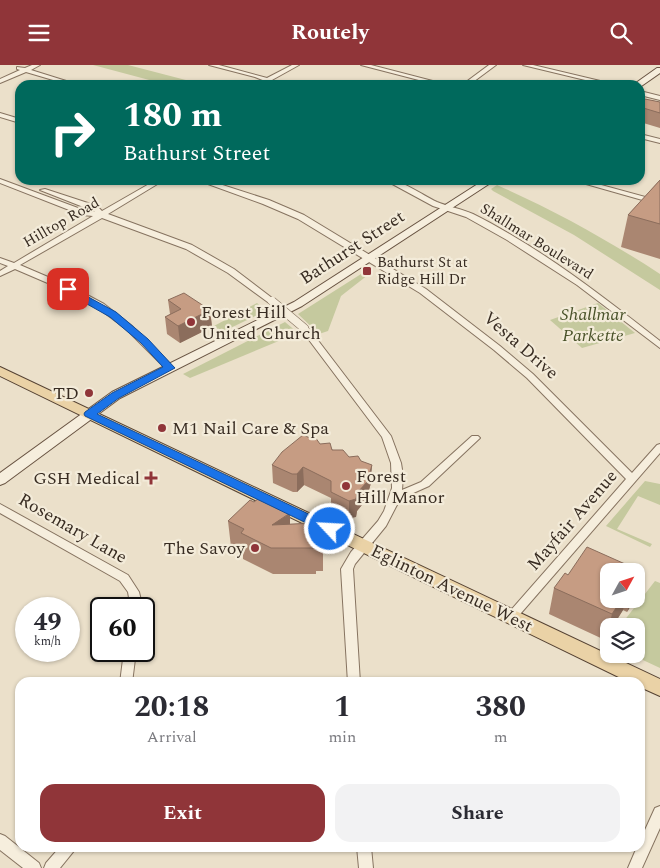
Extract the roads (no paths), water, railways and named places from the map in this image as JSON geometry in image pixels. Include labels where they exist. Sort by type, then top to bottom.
[{"type":"main road","points":[[645,80],[660,70]]},
{"type":"main road","name":"Bathurst Street","points":[[0,480],[116,395],[275,317],[482,185]]},
{"type":"main road","name":"Eglinton Avenue West","points":[[0,371],[637,677]]},
{"type":"main road","name":"Eglinton Avenue West","points":[[645,681],[660,688]]},
{"type":"street","points":[[0,76],[37,65]]},
{"type":"street","points":[[212,65],[268,80],[296,65]]},
{"type":"street","points":[[364,65],[425,80]]},
{"type":"street","points":[[472,80],[494,65]]},
{"type":"street","points":[[526,65],[592,80]]},
{"type":"street","points":[[0,81],[24,68],[61,80]]},
{"type":"street","points":[[645,94],[660,98]]},
{"type":"street","points":[[0,115],[15,120]]},
{"type":"street","points":[[645,138],[660,141]]},
{"type":"street","points":[[0,174],[15,180]]},
{"type":"street","points":[[0,181],[85,213],[101,215],[189,247],[231,271],[272,301],[304,328],[386,436],[393,449],[398,472],[396,497],[389,514],[351,557],[347,569],[354,677]]},
{"type":"street","points":[[22,189],[30,185],[94,208],[101,215]]},
{"type":"street","name":"Hilltop Road","points":[[0,274],[152,185]]},
{"type":"street","name":"Vesta Drive","points":[[214,185],[286,210],[319,227],[423,291],[498,348],[555,400],[632,479]]},
{"type":"street","name":"Shallmar Boulevard","points":[[398,185],[436,204],[469,215],[496,229],[555,266],[660,345]]},
{"type":"street","points":[[593,185],[660,203]]},
{"type":"street","points":[[0,260],[82,295],[113,315],[144,341],[170,368]]},
{"type":"street","points":[[396,497],[425,484],[475,438]]},
{"type":"street","name":"Mayfair Avenue","points":[[511,617],[660,447]]},
{"type":"street","name":"Rosemary Lane","points":[[0,508],[124,578],[133,588],[136,597]]},
{"type":"street","points":[[127,677],[129,662]]},
{"type":"street","points":[[645,845],[660,811]]},
{"type":"street","points":[[0,841],[34,868]]},
{"type":"street","points":[[51,868],[65,852]]},
{"type":"street","points":[[364,852],[366,868]]},
{"type":"street","points":[[635,868],[642,852]]},
{"type":"place","name":"Bathurst St at Ridge Hill Dr","points":[[367,271]]},
{"type":"place","name":"Forest Hill United Church","points":[[191,322]]},
{"type":"place","name":"TD","points":[[89,393]]},
{"type":"place","name":"M1 Nail Care & Spa","points":[[162,428]]},
{"type":"place","name":"GSH Medical","points":[[151,478]]},
{"type":"place","name":"Forest Hill Manor","points":[[346,486]]},
{"type":"place","name":"The Savoy","points":[[255,548]]},
{"type":"park label","name":"Shallmar Parkette","points":[[593,324]]}]
